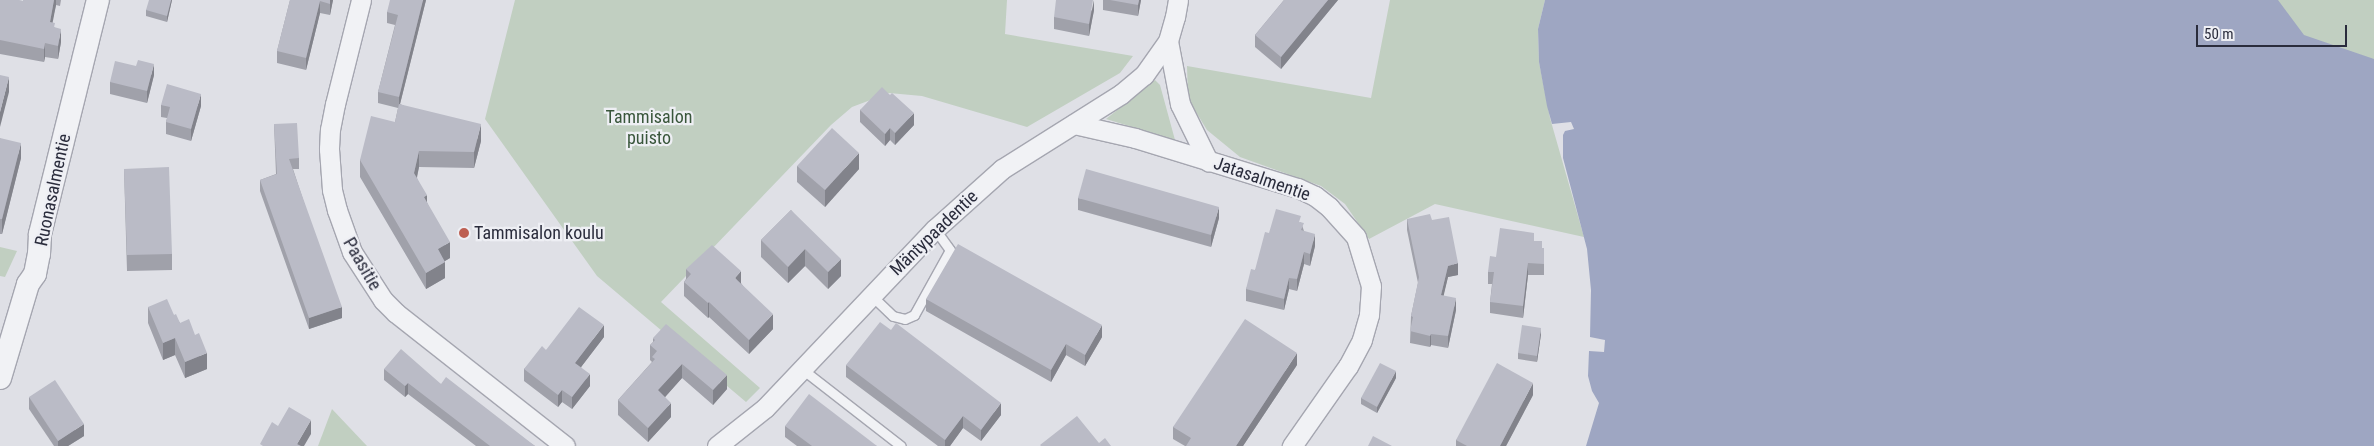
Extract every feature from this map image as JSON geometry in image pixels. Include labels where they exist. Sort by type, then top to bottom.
[{"type":"street","name":"Ruonasalmentie","points":[[0,378],[28,284],[35,274],[40,254],[40,234],[98,0]]},
{"type":"street","name":"Paasitie","points":[[361,0],[335,104],[329,149],[335,204],[352,252],[383,300],[396,313],[566,446]]},
{"type":"street","name":"Mäntypaadentie","points":[[717,446],[765,408],[935,229],[1002,169],[1121,94],[1144,75],[1168,41],[1176,17],[1178,0]]},
{"type":"street","name":"Mäntypaadentie","points":[[1168,41],[1180,104],[1208,161]]},
{"type":"street","name":"Jatasalmentie","points":[[1074,124],[1135,138],[1298,188],[1315,196],[1341,219],[1356,237],[1367,268],[1372,302],[1362,340],[1348,366],[1292,446]]},
{"type":"lane","points":[[871,295],[893,316],[905,319],[914,315],[950,250],[935,229]]},
{"type":"lane","points":[[802,369],[901,446]]},
{"type":"green space","name":"Tammisalon puisto","points":[[515,0],[1007,0],[1005,34],[1133,56],[1120,73],[1027,127],[922,96],[889,93],[852,107],[831,125],[661,302],[760,388],[746,402],[597,276],[485,119]]},
{"type":"green space","points":[[1390,0],[1545,0],[1538,29],[1539,62],[1550,118],[1584,237],[1435,204],[1369,239],[1345,204],[1321,186],[1240,157],[1207,130],[1188,99],[1187,66],[1371,98]]},
{"type":"green space","points":[[2236,0],[2374,0],[2374,100]]},
{"type":"green space","points":[[1155,80],[1160,85],[1175,140],[1106,119]]},
{"type":"green space","points":[[0,247],[17,251],[5,277],[0,276]]},
{"type":"green space","points":[[332,409],[367,446],[318,446]]},
{"type":"water","points":[[1545,0],[2278,0],[2304,35],[2374,59],[2374,446],[1586,446],[1599,403],[1592,391],[1588,376],[1589,351],[1604,352],[1605,340],[1590,337],[1591,290],[1587,249],[1563,158],[1563,135],[1565,131],[1574,129],[1571,122],[1552,124],[1539,62],[1538,29]]},
{"type":"building","points":[[0,0],[54,0],[50,22],[55,23],[54,27],[61,29],[58,46],[45,43],[44,49],[0,40]]},
{"type":"building","points":[[149,0],[171,0],[167,16],[146,10]]},
{"type":"building","points":[[290,0],[330,0],[330,4],[320,1],[306,58],[277,51]]},
{"type":"building","points":[[390,0],[423,0],[399,97],[378,92],[398,15],[387,12]]},
{"type":"building","points":[[1056,0],[1093,0],[1089,24],[1054,17]]},
{"type":"building","points":[[1110,0],[1139,0],[1138,5]]},
{"type":"building","points":[[1284,0],[1328,0],[1281,57],[1255,35]]},
{"type":"building","points":[[138,60],[154,64],[147,91],[110,82],[115,61],[136,66]]},
{"type":"building","points":[[0,75],[9,77],[0,112]]},
{"type":"building","points":[[167,84],[201,94],[191,129],[166,122],[170,107],[161,105]]},
{"type":"building","points":[[882,87],[890,95],[892,93],[914,113],[895,133],[890,128],[885,134],[860,110]]},
{"type":"building","points":[[399,104],[481,124],[474,152],[419,151],[414,173],[427,195],[424,197],[450,242],[438,249],[445,262],[426,273],[360,160],[371,116],[395,122]]},
{"type":"building","points":[[297,123],[299,158],[289,159],[342,307],[309,318],[260,180],[277,174],[274,124]]},
{"type":"building","points":[[832,128],[859,153],[825,190],[797,166]]},
{"type":"building","points":[[0,138],[21,143],[2,219],[0,219]]},
{"type":"building","points":[[169,167],[172,254],[127,255],[124,169]]},
{"type":"building","points":[[1086,169],[1219,207],[1211,235],[1078,198]]},
{"type":"building","points":[[1276,209],[1301,216],[1299,222],[1304,223],[1301,230],[1315,234],[1310,254],[1304,252],[1297,279],[1289,278],[1284,299],[1246,289],[1251,269],[1255,270],[1265,232],[1269,233]]},
{"type":"building","points":[[791,210],[841,259],[828,272],[805,249],[788,267],[761,240]]},
{"type":"building","points":[[1430,214],[1432,220],[1449,217],[1458,263],[1448,266],[1441,295],[1456,298],[1448,336],[1431,334],[1430,336],[1410,331],[1419,277],[1407,219]]},
{"type":"building","points":[[1500,228],[1534,233],[1534,241],[1542,241],[1544,264],[1528,263],[1523,306],[1490,302],[1494,272],[1488,272],[1490,256],[1496,257]]},
{"type":"building","points":[[958,244],[1102,325],[1085,355],[1066,344],[1051,370],[926,299]]},
{"type":"building","points":[[712,245],[741,271],[735,278],[773,314],[749,340],[709,302],[684,282],[691,274],[686,269]]},
{"type":"building","points":[[167,299],[180,323],[189,319],[195,335],[199,333],[207,353],[185,362],[175,338],[163,343],[148,307]]},
{"type":"building","points":[[579,307],[604,325],[575,363],[590,374],[572,397],[562,390],[558,395],[524,369],[542,346],[546,350]]},
{"type":"building","points":[[1245,319],[1297,353],[1236,446],[1186,446],[1191,438],[1173,427]]},
{"type":"building","points":[[880,322],[891,330],[896,323],[1001,403],[981,430],[963,416],[945,440],[846,365]]},
{"type":"building","points":[[666,324],[727,375],[713,390],[682,364],[658,390],[671,403],[648,428],[618,400],[655,359],[652,357],[657,351],[650,345],[655,340],[653,338]]},
{"type":"building","points":[[1522,325],[1541,328],[1537,356],[1518,353]]},
{"type":"building","points":[[401,349],[441,384],[446,377],[535,446],[490,446],[408,383],[405,386],[384,369]]},
{"type":"building","points":[[1380,363],[1396,371],[1377,407],[1361,398]]},
{"type":"building","points":[[1497,363],[1533,383],[1500,446],[1467,446],[1456,440]]},
{"type":"building","points":[[55,380],[84,424],[58,441],[29,397]]},
{"type":"building","points":[[809,394],[877,446],[812,446],[785,426]]},
{"type":"building","points":[[289,407],[311,420],[297,444],[301,446],[263,446],[260,444],[272,422],[278,426]]},
{"type":"building","points":[[1077,416],[1099,443],[1105,438],[1111,446],[1040,445]]},
{"type":"building","points":[[1373,436],[1392,446],[1368,446]]},
{"type":"place","name":"Tammisalon koulu","points":[[464,233]]}]
